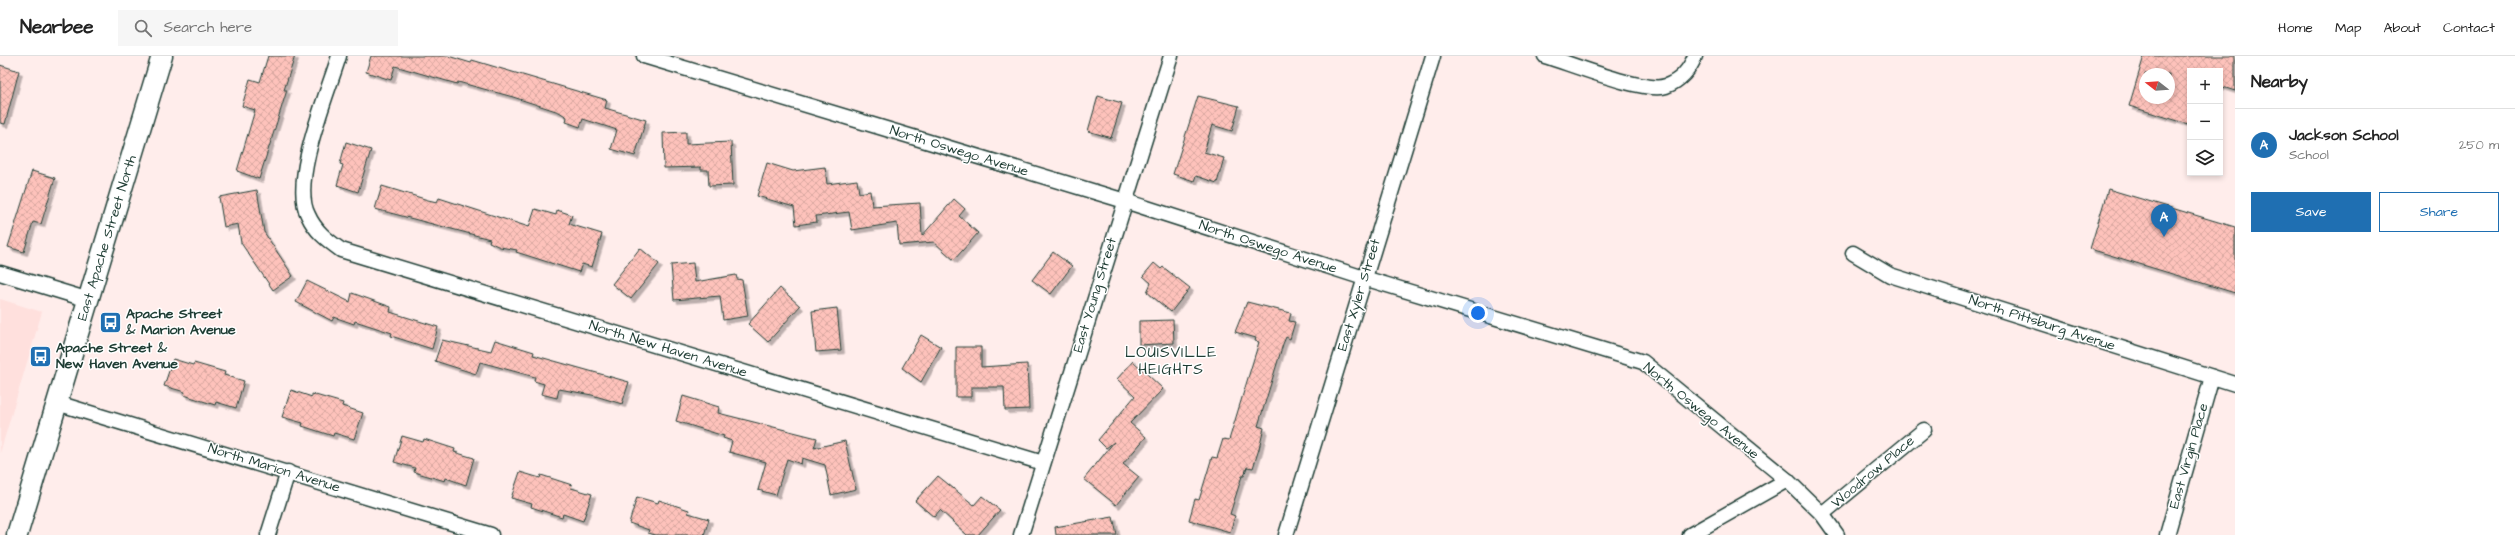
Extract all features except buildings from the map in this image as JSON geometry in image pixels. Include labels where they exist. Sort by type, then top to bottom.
[{"type":"main road","name":"East Apache Street North","points":[[17,535],[162,56]]},
{"type":"street","name":"North New Haven Avenue","points":[[339,56],[303,173],[302,198],[307,215],[322,237],[341,250],[1042,463]]},
{"type":"street","name":"North Oswego Avenue","points":[[644,56],[1125,201],[1364,278],[1643,362],[1787,480],[1822,514],[1837,535]]},
{"type":"street","name":"East Young Street","points":[[1021,535],[1042,463],[1171,56]]},
{"type":"street","name":"East Xyler Street","points":[[1286,535],[1433,56]]},
{"type":"street","points":[[1545,56],[1648,88],[1666,86],[1685,74],[1695,56]]},
{"type":"street","name":"North Pittsburg Avenue","points":[[1853,253],[1890,275],[2235,384]]},
{"type":"street","points":[[0,273],[89,300]]},
{"type":"street","name":"East Virgin Place","points":[[2167,535],[2212,377]]},
{"type":"street","name":"North Marion Avenue","points":[[57,404],[288,472],[453,529],[491,535]]},
{"type":"street","name":"Woodrow Place","points":[[1822,514],[1924,430]]},
{"type":"street","points":[[268,535],[288,472]]},
{"type":"street","points":[[1690,535],[1787,480]]},
{"type":"shaded area","points":[[0,299],[42,312],[0,453]]},
{"type":"place","name":"Jackson School","points":[[2164,237]]},
{"type":"place","name":"Apache Street & Marion Avenue","points":[[110,322]]},
{"type":"place","name":"Apache Street & New Haven Avenue","points":[[41,356]]},
{"type":"district","name":"LOUISVILLE HEIGHTS","points":[[1171,360]]}]
